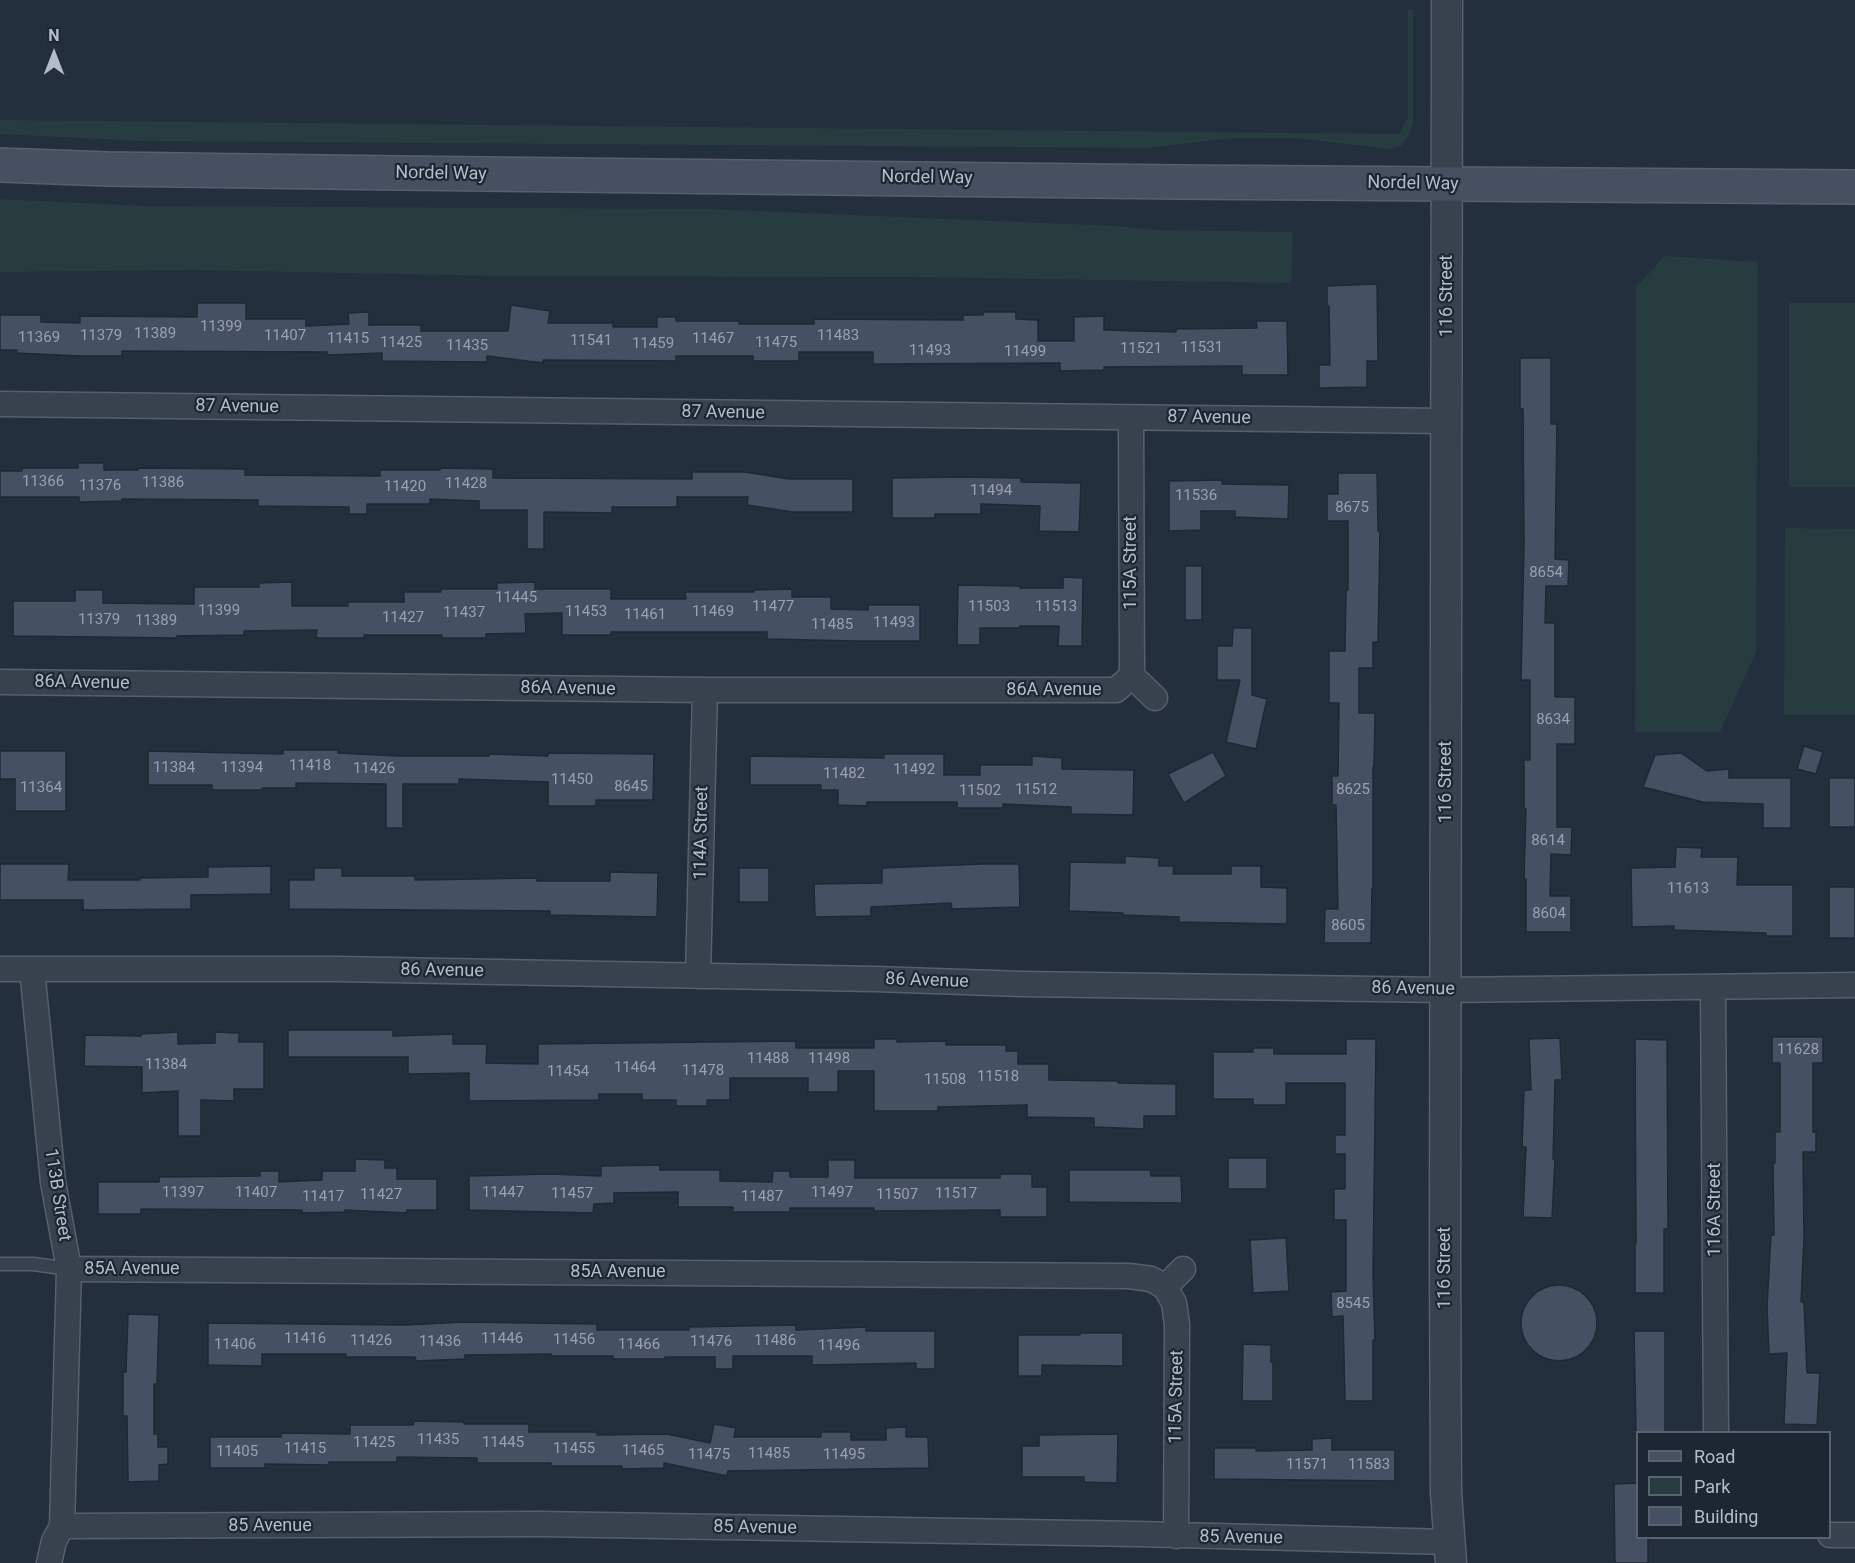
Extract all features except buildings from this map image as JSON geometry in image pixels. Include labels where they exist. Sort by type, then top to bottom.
[{"type":"main road","name":"Nordel Way","points":[[0,165],[282,172],[1855,187]]},
{"type":"street","name":"116 Street","points":[[1447,0],[1445,990],[1446,1492],[1450,1553]]},
{"type":"street","name":"87 Avenue","points":[[0,404],[1446,421]]},
{"type":"street","name":"115A Street","points":[[1131,418],[1131,676]]},
{"type":"street","name":"86A Avenue","points":[[0,682],[705,690],[1116,690],[1131,676]]},
{"type":"street","points":[[1131,676],[1155,698]]},
{"type":"street","name":"114A Street","points":[[698,976],[705,690]]},
{"type":"street","name":"86 Avenue","points":[[0,969],[338,969],[1445,990],[1855,985]]},
{"type":"street","name":"113B Street","points":[[32,969],[53,1182],[69,1269],[62,1526],[54,1541],[48,1563]]},
{"type":"street","name":"116A Street","points":[[1713,987],[1716,1431]]},
{"type":"street","name":"85A Avenue","points":[[69,1269],[1129,1275],[1151,1279],[1165,1287]]},
{"type":"street","points":[[1165,1287],[1183,1269]]},
{"type":"street","name":"115A Street","points":[[1165,1287],[1174,1303],[1177,1324],[1176,1536]]},
{"type":"street","name":"85 Avenue","points":[[62,1526],[541,1524],[1176,1536],[1450,1553]]},
{"type":"street","points":[[1831,1535],[1855,1535]]},
{"type":"lane","points":[[0,1264],[33,1264],[69,1269]]},
{"type":"green space","points":[[1408,10],[1413,10],[1413,124],[1401,146],[1389,149],[1297,138],[1232,138],[1148,148],[142,141],[0,134],[0,120],[1399,134],[1408,117]]},
{"type":"green space","points":[[0,199],[144,206],[710,209],[1116,226],[1156,230],[1293,232],[1291,283],[913,277],[498,276],[193,270],[0,272]]},
{"type":"green space","points":[[1665,256],[1758,262],[1756,652],[1720,732],[1635,732],[1636,287]]},
{"type":"green space","points":[[1789,303],[1855,303],[1855,487],[1789,487]]},
{"type":"green space","points":[[1785,528],[1855,529],[1855,715],[1784,715]]}]
